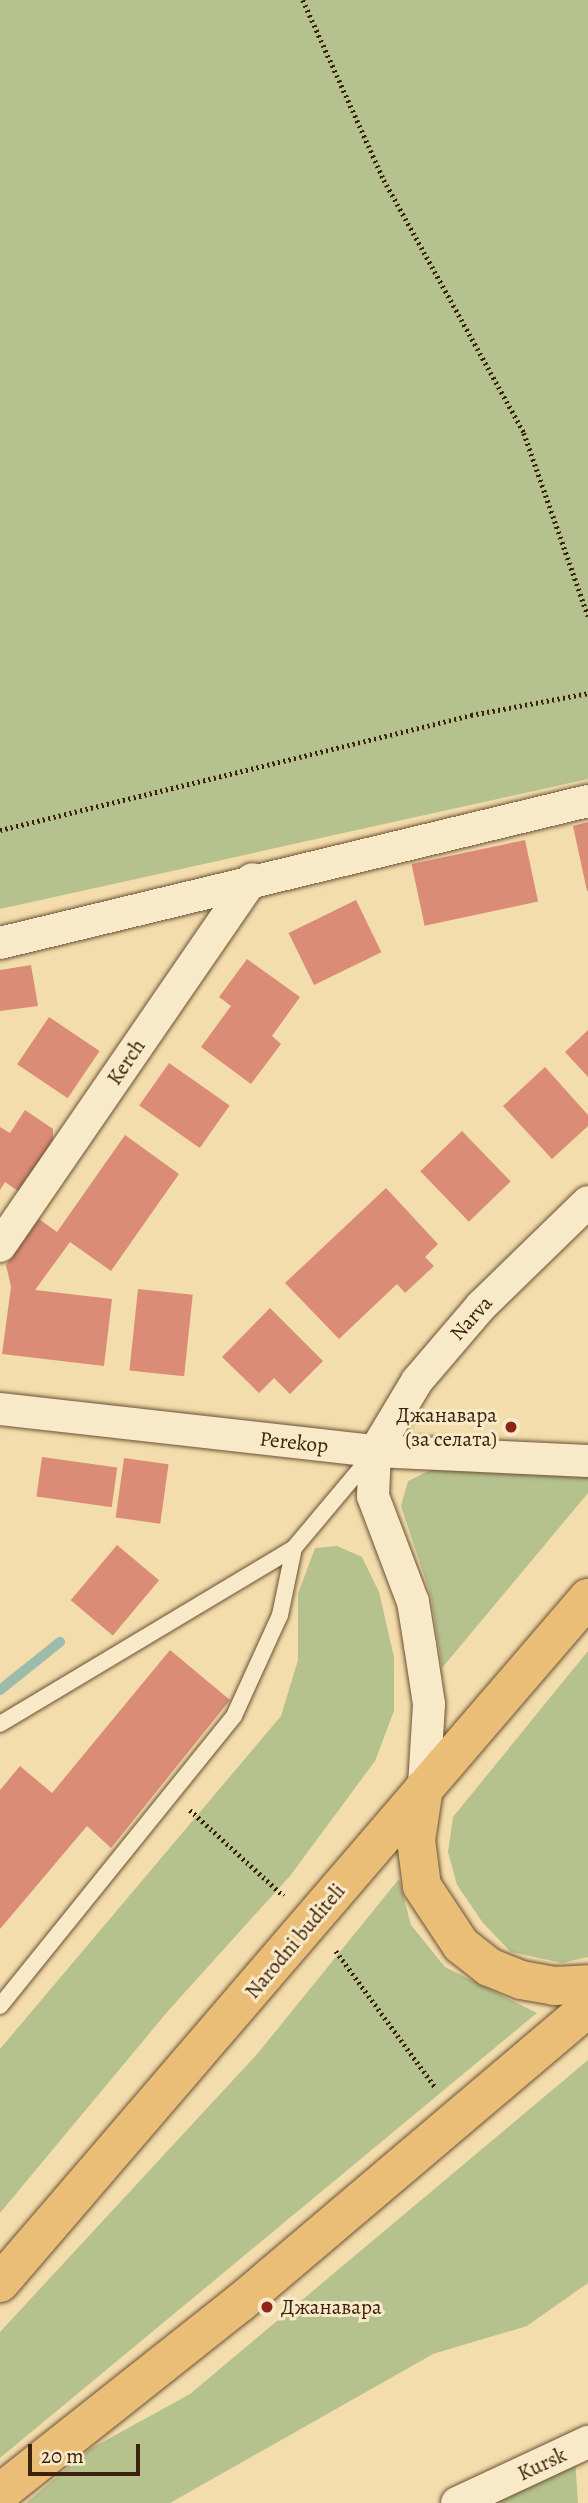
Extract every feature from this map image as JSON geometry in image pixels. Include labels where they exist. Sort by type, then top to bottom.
[{"type":"main road","name":"Narodni buditeli","points":[[0,2283],[181,2077],[424,1786],[588,1598]]},
{"type":"main road","points":[[424,1786],[416,1840],[422,1885],[461,1945],[489,1966],[521,1980],[554,1986],[588,1984]]},
{"type":"main road","points":[[0,2493],[240,2303],[588,2008]]},
{"type":"street","points":[[0,943],[252,879],[588,801]]},
{"type":"street","name":"Kerch","points":[[0,1246],[252,879]]},
{"type":"street","name":"Narva","points":[[375,1451],[417,1381],[481,1306],[588,1202]]},
{"type":"street","name":"Perekop","points":[[0,1409],[375,1451],[588,1461]]},
{"type":"street","points":[[375,1451],[373,1496],[413,1602],[421,1644],[429,1704],[424,1786]]},
{"type":"street","name":"Kursk","points":[[457,2503],[588,2442]]},
{"type":"lane","points":[[0,1724],[294,1548],[375,1451]]},
{"type":"lane","points":[[0,2006],[234,1716],[281,1615],[294,1548]]},
{"type":"path","points":[[303,0],[384,180],[524,433],[588,616]]},
{"type":"path","points":[[0,830],[471,715],[588,693]]},
{"type":"green space","points":[[0,0],[588,0],[588,779],[0,909]]},
{"type":"green space","points":[[435,1468],[588,1477],[588,1493],[442,1668],[431,1596],[401,1506],[408,1481]]},
{"type":"green space","points":[[337,1546],[362,1557],[379,1592],[394,1657],[394,1711],[375,1761],[290,1876],[168,2011],[0,2213],[0,2049],[281,1716],[298,1660],[298,1594],[315,1548]]},
{"type":"green space","points":[[588,1651],[588,1957],[562,1963],[511,1952],[483,1923],[457,1885],[448,1852],[453,1817]]},
{"type":"green space","points":[[399,1879],[411,1925],[445,1967],[537,2013],[0,2458],[0,2332],[258,2053]]},
{"type":"green space","points":[[588,2060],[588,2283],[527,2326],[433,2354],[170,2503],[26,2503],[90,2449],[190,2394]]},
{"type":"green space","points":[[575,2458],[578,2503],[481,2503]]},
{"type":"building","points":[[588,822],[588,891],[587,891],[573,826]]},
{"type":"building","points":[[525,840],[538,902],[425,926],[412,864]]},
{"type":"building","points":[[356,900],[381,952],[314,985],[289,933]]},
{"type":"building","points":[[247,959],[300,997],[272,1036],[281,1044],[251,1084],[201,1047],[231,1006],[219,997]]},
{"type":"building","points":[[31,965],[38,1006],[0,1011],[0,970]]},
{"type":"building","points":[[49,1017],[100,1051],[68,1098],[17,1064]]},
{"type":"building","points":[[588,1030],[588,1077],[565,1052]]},
{"type":"building","points":[[169,1063],[230,1105],[200,1148],[139,1106]]},
{"type":"building","points":[[545,1067],[588,1115],[588,1126],[552,1159],[503,1106]]},
{"type":"building","points":[[25,1110],[53,1129],[53,1144],[21,1193],[5,1182],[0,1190],[0,1127],[10,1133]]},
{"type":"building","points":[[462,1131],[511,1181],[469,1222],[420,1171]]},
{"type":"building","points":[[125,1135],[179,1174],[111,1271],[70,1242],[35,1290],[112,1299],[104,1366],[2,1354],[11,1287],[6,1265],[39,1219],[57,1232]]},
{"type":"building","points":[[386,1188],[438,1244],[425,1257],[434,1266],[405,1293],[397,1284],[339,1339],[285,1283]]},
{"type":"building","points":[[138,1289],[193,1295],[184,1376],[129,1371]]},
{"type":"building","points":[[270,1308],[323,1361],[290,1394],[274,1378],[259,1393],[222,1357]]},
{"type":"building","points":[[42,1457],[117,1468],[112,1507],[36,1497]]},
{"type":"building","points":[[124,1458],[169,1464],[160,1524],[116,1517]]},
{"type":"building","points":[[117,1545],[159,1580],[113,1636],[71,1600]]},
{"type":"building","points":[[170,1650],[230,1700],[111,1848],[87,1826],[0,1929],[0,1790],[20,1766],[52,1793]]},
{"type":"waterway","points":[[0,1690],[60,1642]]},
{"type":"place","name":"Джанавара (за селата)","points":[[511,1427]]},
{"type":"place","name":"Джанавара","points":[[267,2307]]}]
